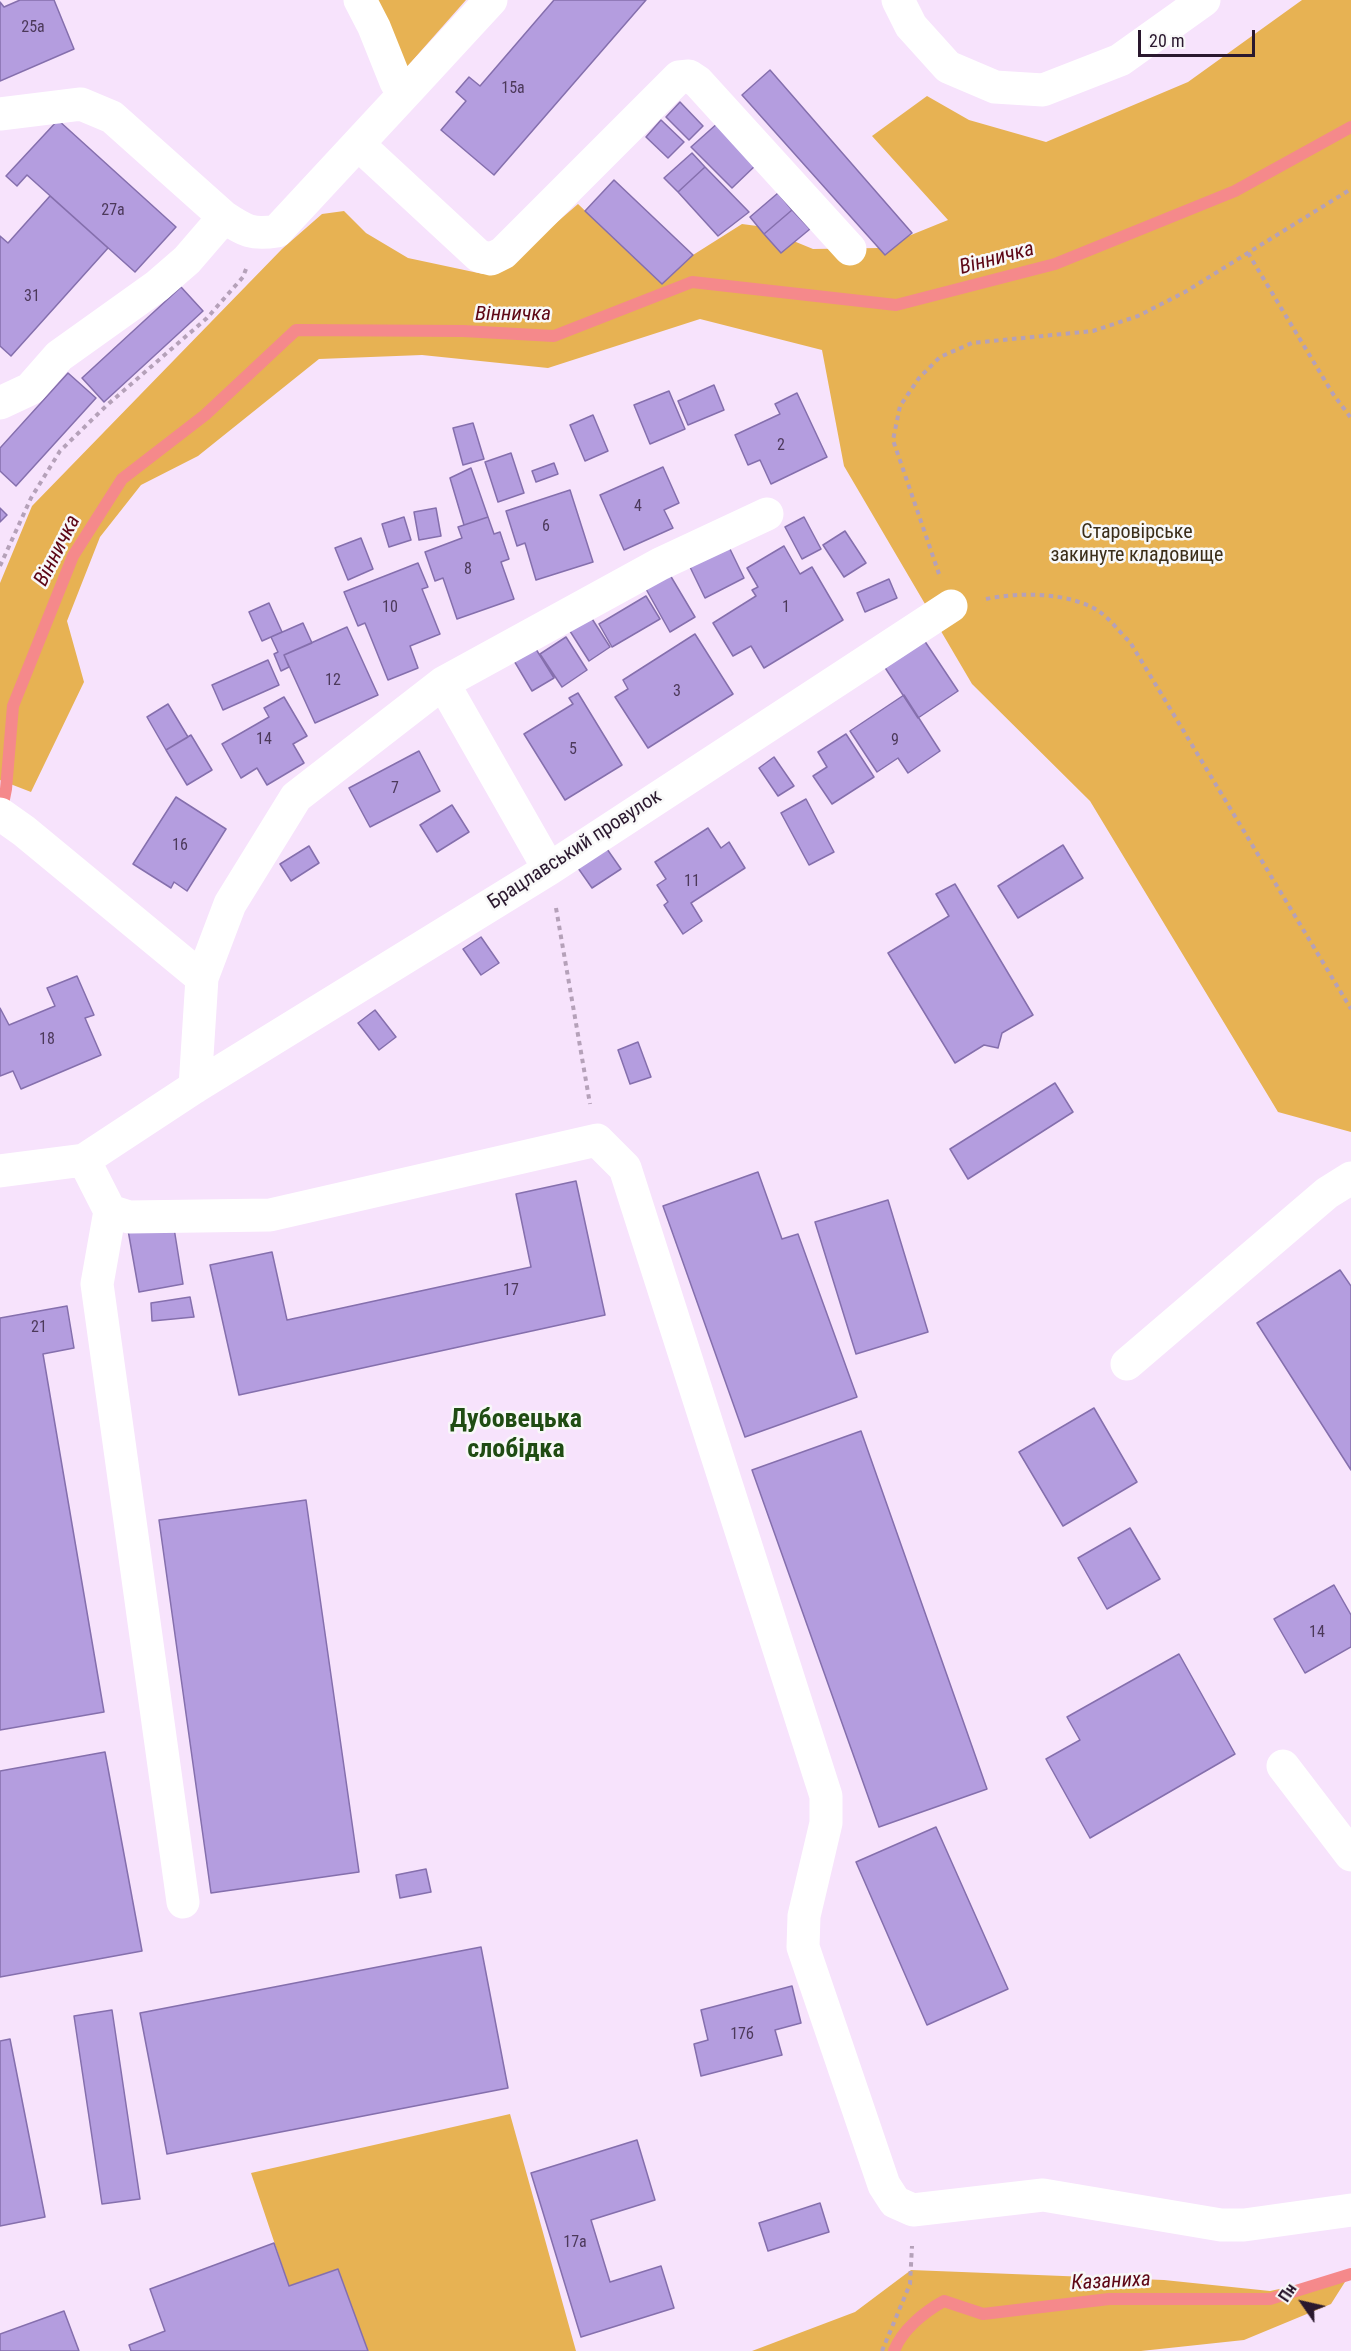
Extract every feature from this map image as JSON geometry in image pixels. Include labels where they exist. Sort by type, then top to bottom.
[{"type":"street","points":[[360,0],[374,27],[396,82],[407,91]]},
{"type":"street","points":[[0,114],[81,104],[112,117],[224,217],[241,229],[258,234],[277,231],[490,0]]},
{"type":"street","points":[[898,0],[911,26],[948,67],[995,87],[1043,90],[1120,60],[1204,0]]},
{"type":"street","points":[[358,144],[479,256],[491,259],[503,253],[679,77],[689,76],[698,82],[850,249]]},
{"type":"street","points":[[0,403],[30,389],[59,356],[157,286],[187,260],[224,217]]},
{"type":"street","points":[[195,1087],[202,978],[230,904],[296,797],[443,683],[660,564],[767,514]]},
{"type":"street","name":"Брацлавський провулок","points":[[0,1171],[84,1160],[195,1087],[549,869],[951,606]]},
{"type":"street","points":[[443,683],[549,869]]},
{"type":"street","points":[[12,823],[202,978]]},
{"type":"street","points":[[110,1211],[129,1217],[270,1215],[597,1140],[626,1168],[826,1796],[826,1823],[804,1916],[803,1947],[884,2185],[895,2202],[914,2210],[1043,2195],[1221,2225],[1244,2225],[1351,2210]]},
{"type":"street","points":[[84,1160],[110,1211],[97,1284],[183,1902]]},
{"type":"street","points":[[1127,1364],[1327,1193],[1351,1178]]},
{"type":"street","points":[[1283,1766],[1351,1855]]},
{"type":"path","points":[[1351,189],[1185,292],[1138,316],[1094,331],[972,343],[940,357],[919,378],[900,406],[892,440],[951,606],[999,596],[1043,594],[1069,600],[1099,612],[1130,642],[1351,1009]]},
{"type":"path","points":[[1248,253],[1333,394],[1351,418]]},
{"type":"path","points":[[0,566],[31,498],[60,451],[106,406],[207,318],[243,277],[246,267]]},
{"type":"path","points":[[549,869],[597,1140]]},
{"type":"path","points":[[882,2351],[910,2284],[914,2210]]},
{"type":"green space","points":[[376,0],[466,0],[405,69]]},
{"type":"green space","name":"Старовірське закинуте кладовище","points":[[1302,0],[1351,0],[1351,1132],[1278,1112],[1090,801],[972,684],[844,466],[822,350],[700,319],[548,368],[422,355],[319,359],[198,456],[141,485],[100,537],[67,621],[84,682],[31,792],[0,780],[0,583],[32,506],[282,249],[322,214],[344,211],[366,233],[408,258],[483,274],[504,268],[578,204],[662,284],[693,255],[742,224],[757,226],[813,249],[879,248],[948,220],[872,136],[927,96],[969,120],[1046,142],[1188,82]]},
{"type":"green space","points":[[510,2114],[576,2351],[368,2351],[338,2269],[289,2286],[251,2173]]},
{"type":"green space","points":[[911,2270],[1164,2280],[1270,2291],[1350,2274],[1331,2304],[1244,2340],[1141,2351],[752,2351],[855,2312]]},
{"type":"building","points":[[20,0],[54,0],[74,49],[0,81],[0,2],[4,7]]},
{"type":"building","points":[[554,0],[646,0],[494,175],[441,130],[466,101],[456,92],[469,77],[480,86]]},
{"type":"building","points":[[770,70],[912,233],[885,255],[742,95]]},
{"type":"building","points":[[680,102],[703,126],[689,140],[666,117]]},
{"type":"building","points":[[58,120],[176,227],[135,272],[27,175],[17,186],[6,176]]},
{"type":"building","points":[[661,120],[684,142],[668,158],[646,137]]},
{"type":"building","points":[[719,122],[757,164],[732,188],[691,147]]},
{"type":"building","points":[[692,153],[705,167],[678,192],[664,178]]},
{"type":"building","points":[[705,167],[749,212],[718,236],[678,192]]},
{"type":"building","points":[[614,180],[693,255],[662,284],[585,211]]},
{"type":"building","points":[[778,193],[792,210],[764,234],[750,217]]},
{"type":"building","points":[[50,196],[108,248],[11,356],[0,346],[0,236],[8,243]]},
{"type":"building","points":[[792,210],[810,229],[781,253],[764,234]]},
{"type":"building","points":[[181,287],[203,311],[104,402],[82,378]]},
{"type":"building","points":[[68,373],[96,398],[16,486],[0,471],[0,448]]},
{"type":"building","points":[[714,385],[724,410],[688,425],[678,401]]},
{"type":"building","points":[[669,391],[685,429],[650,444],[634,405]]},
{"type":"building","points":[[797,393],[827,457],[771,484],[760,460],[748,465],[735,435],[780,414],[775,404]]},
{"type":"building","points":[[593,415],[608,451],[585,461],[570,425]]},
{"type":"building","points":[[473,423],[484,459],[463,465],[453,428]]},
{"type":"building","points":[[511,453],[524,493],[498,502],[485,462]]},
{"type":"building","points":[[554,463],[558,474],[536,482],[532,471]]},
{"type":"building","points":[[663,467],[679,503],[664,510],[673,528],[624,550],[600,495]]},
{"type":"building","points":[[471,468],[488,517],[464,525],[450,478]]},
{"type":"building","points":[[570,490],[593,562],[536,580],[525,543],[517,546],[506,511]]},
{"type":"building","points":[[0,508],[7,515],[0,522]]},
{"type":"building","points":[[436,508],[441,536],[419,540],[414,512]]},
{"type":"building","points":[[404,517],[411,540],[389,547],[382,524]]},
{"type":"building","points":[[488,517],[494,534],[500,532],[509,559],[501,562],[514,599],[457,619],[443,578],[435,581],[425,552],[462,538],[458,527]]},
{"type":"building","points":[[804,517],[821,549],[802,559],[785,527]]},
{"type":"building","points":[[845,531],[866,563],[844,577],[823,545]]},
{"type":"building","points":[[361,538],[373,569],[348,580],[335,548]]},
{"type":"building","points":[[728,545],[744,578],[705,598],[689,565]]},
{"type":"building","points":[[784,546],[800,574],[812,567],[843,620],[764,668],[751,646],[733,656],[713,623],[756,596],[752,590],[758,587],[747,568]]},
{"type":"building","points":[[418,563],[428,587],[422,589],[440,634],[410,646],[418,668],[388,680],[365,623],[358,626],[344,592]]},
{"type":"building","points":[[670,575],[695,617],[670,632],[646,589]]},
{"type":"building","points":[[889,579],[897,598],[865,612],[857,593]]},
{"type":"building","points":[[646,596],[660,619],[612,647],[599,624]]},
{"type":"building","points":[[269,603],[282,632],[262,641],[249,612]]},
{"type":"building","points":[[589,614],[610,647],[589,661],[568,628]]},
{"type":"building","points":[[303,623],[312,643],[284,655],[289,667],[281,671],[274,654],[278,652],[271,637]]},
{"type":"building","points":[[347,627],[378,695],[315,723],[284,655]]},
{"type":"building","points":[[695,634],[733,694],[648,748],[615,697],[628,689],[623,680]]},
{"type":"building","points":[[566,637],[587,670],[562,687],[540,654]]},
{"type":"building","points":[[922,637],[958,691],[918,718],[882,663]]},
{"type":"building","points":[[534,646],[554,678],[532,691],[513,659]]},
{"type":"building","points":[[268,660],[279,685],[223,710],[212,685]]},
{"type":"building","points":[[578,693],[622,765],[565,800],[524,734],[573,704],[569,698]]},
{"type":"building","points":[[904,695],[940,751],[908,773],[898,758],[877,772],[850,731]]},
{"type":"building","points":[[284,697],[307,736],[293,744],[304,763],[267,785],[257,768],[241,778],[222,744],[269,717],[264,708]]},
{"type":"building","points":[[168,704],[188,737],[166,750],[147,717]]},
{"type":"building","points":[[846,734],[874,777],[832,804],[813,776],[827,767],[818,752]]},
{"type":"building","points":[[191,735],[212,770],[187,785],[166,750]]},
{"type":"building","points":[[419,751],[440,791],[370,827],[349,788]]},
{"type":"building","points":[[774,757],[794,786],[778,796],[759,768]]},
{"type":"building","points":[[176,797],[226,829],[187,891],[174,882],[171,888],[133,864]]},
{"type":"building","points":[[806,799],[834,852],[809,865],[781,813]]},
{"type":"building","points":[[452,805],[469,832],[437,852],[420,825]]},
{"type":"building","points":[[708,828],[721,848],[729,842],[745,868],[691,903],[702,921],[683,934],[664,905],[668,902],[657,885],[666,879],[655,862]]},
{"type":"building","points":[[1063,845],[1083,878],[1018,918],[998,886]]},
{"type":"building","points":[[309,846],[319,863],[291,881],[280,864]]},
{"type":"building","points":[[607,849],[621,869],[592,888],[578,868]]},
{"type":"building","points":[[955,884],[1033,1015],[1002,1033],[998,1048],[984,1045],[955,1063],[888,953],[949,916],[936,894]]},
{"type":"building","points":[[481,937],[499,963],[481,975],[463,949]]},
{"type":"building","points":[[77,976],[94,1015],[85,1018],[101,1055],[21,1089],[13,1071],[0,1076],[0,1008],[9,1025],[55,1006],[47,988]]},
{"type":"building","points":[[375,1010],[396,1037],[379,1050],[358,1023]]},
{"type":"building","points":[[638,1042],[651,1077],[630,1084],[618,1050]]},
{"type":"building","points":[[1055,1083],[1073,1112],[968,1179],[950,1149]]},
{"type":"building","points":[[758,1172],[782,1239],[798,1234],[857,1397],[745,1437],[663,1206]]},
{"type":"building","points":[[576,1181],[605,1315],[239,1395],[210,1265],[272,1252],[287,1320],[531,1267],[516,1194]]},
{"type":"building","points":[[888,1200],[928,1332],[856,1354],[815,1222]]},
{"type":"building","points":[[173,1222],[183,1284],[139,1292],[128,1230]]},
{"type":"building","points":[[1340,1270],[1351,1286],[1351,1470],[1257,1323]]},
{"type":"building","points":[[190,1297],[194,1317],[152,1321],[151,1303]]},
{"type":"building","points":[[67,1306],[74,1348],[43,1354],[104,1712],[0,1730],[0,1318]]},
{"type":"building","points":[[1094,1408],[1137,1482],[1063,1526],[1019,1452]]},
{"type":"building","points":[[861,1431],[987,1789],[879,1827],[752,1470]]},
{"type":"building","points":[[306,1500],[359,1872],[211,1893],[159,1520]]},
{"type":"building","points":[[1130,1528],[1160,1579],[1107,1609],[1078,1558]]},
{"type":"building","points":[[1334,1585],[1351,1615],[1351,1647],[1305,1673],[1274,1619]]},
{"type":"building","points":[[1179,1654],[1235,1754],[1090,1838],[1046,1759],[1080,1740],[1067,1717]]},
{"type":"building","points":[[105,1752],[142,1951],[0,1977],[0,1771]]},
{"type":"building","points":[[936,1827],[1008,1989],[927,2025],[856,1862]]},
{"type":"building","points":[[426,1869],[431,1892],[400,1898],[396,1875]]},
{"type":"building","points":[[481,1947],[508,2088],[167,2154],[140,2013]]},
{"type":"building","points":[[792,1986],[801,2023],[775,2030],[782,2055],[701,2076],[694,2044],[708,2040],[701,2010]]},
{"type":"building","points":[[112,2010],[140,2199],[102,2204],[74,2016]]},
{"type":"building","points":[[10,2039],[45,2217],[0,2226],[0,2041]]},
{"type":"building","points":[[637,2140],[655,2200],[591,2220],[610,2282],[661,2266],[674,2308],[581,2337],[531,2173]]},
{"type":"building","points":[[820,2203],[829,2232],[768,2251],[759,2223]]},
{"type":"building","points":[[274,2243],[289,2286],[338,2269],[368,2351],[131,2351],[129,2345],[165,2331],[150,2289]]},
{"type":"building","points":[[64,2311],[79,2351],[0,2351],[0,2334]]},
{"type":"waterway","name":"Вінничка","points":[[1,814],[6,789],[13,706],[73,556],[122,479],[205,415],[296,330],[463,331],[554,336],[692,282],[896,305],[1055,264],[1235,191],[1351,127]]},
{"type":"waterway","name":"Казаниха","points":[[894,2351],[902,2336],[914,2322],[944,2301],[983,2314],[1109,2299],[1270,2299],[1351,2274]]},
{"type":"district","name":"Дубовецька слобідка","points":[[516,1435]]}]
